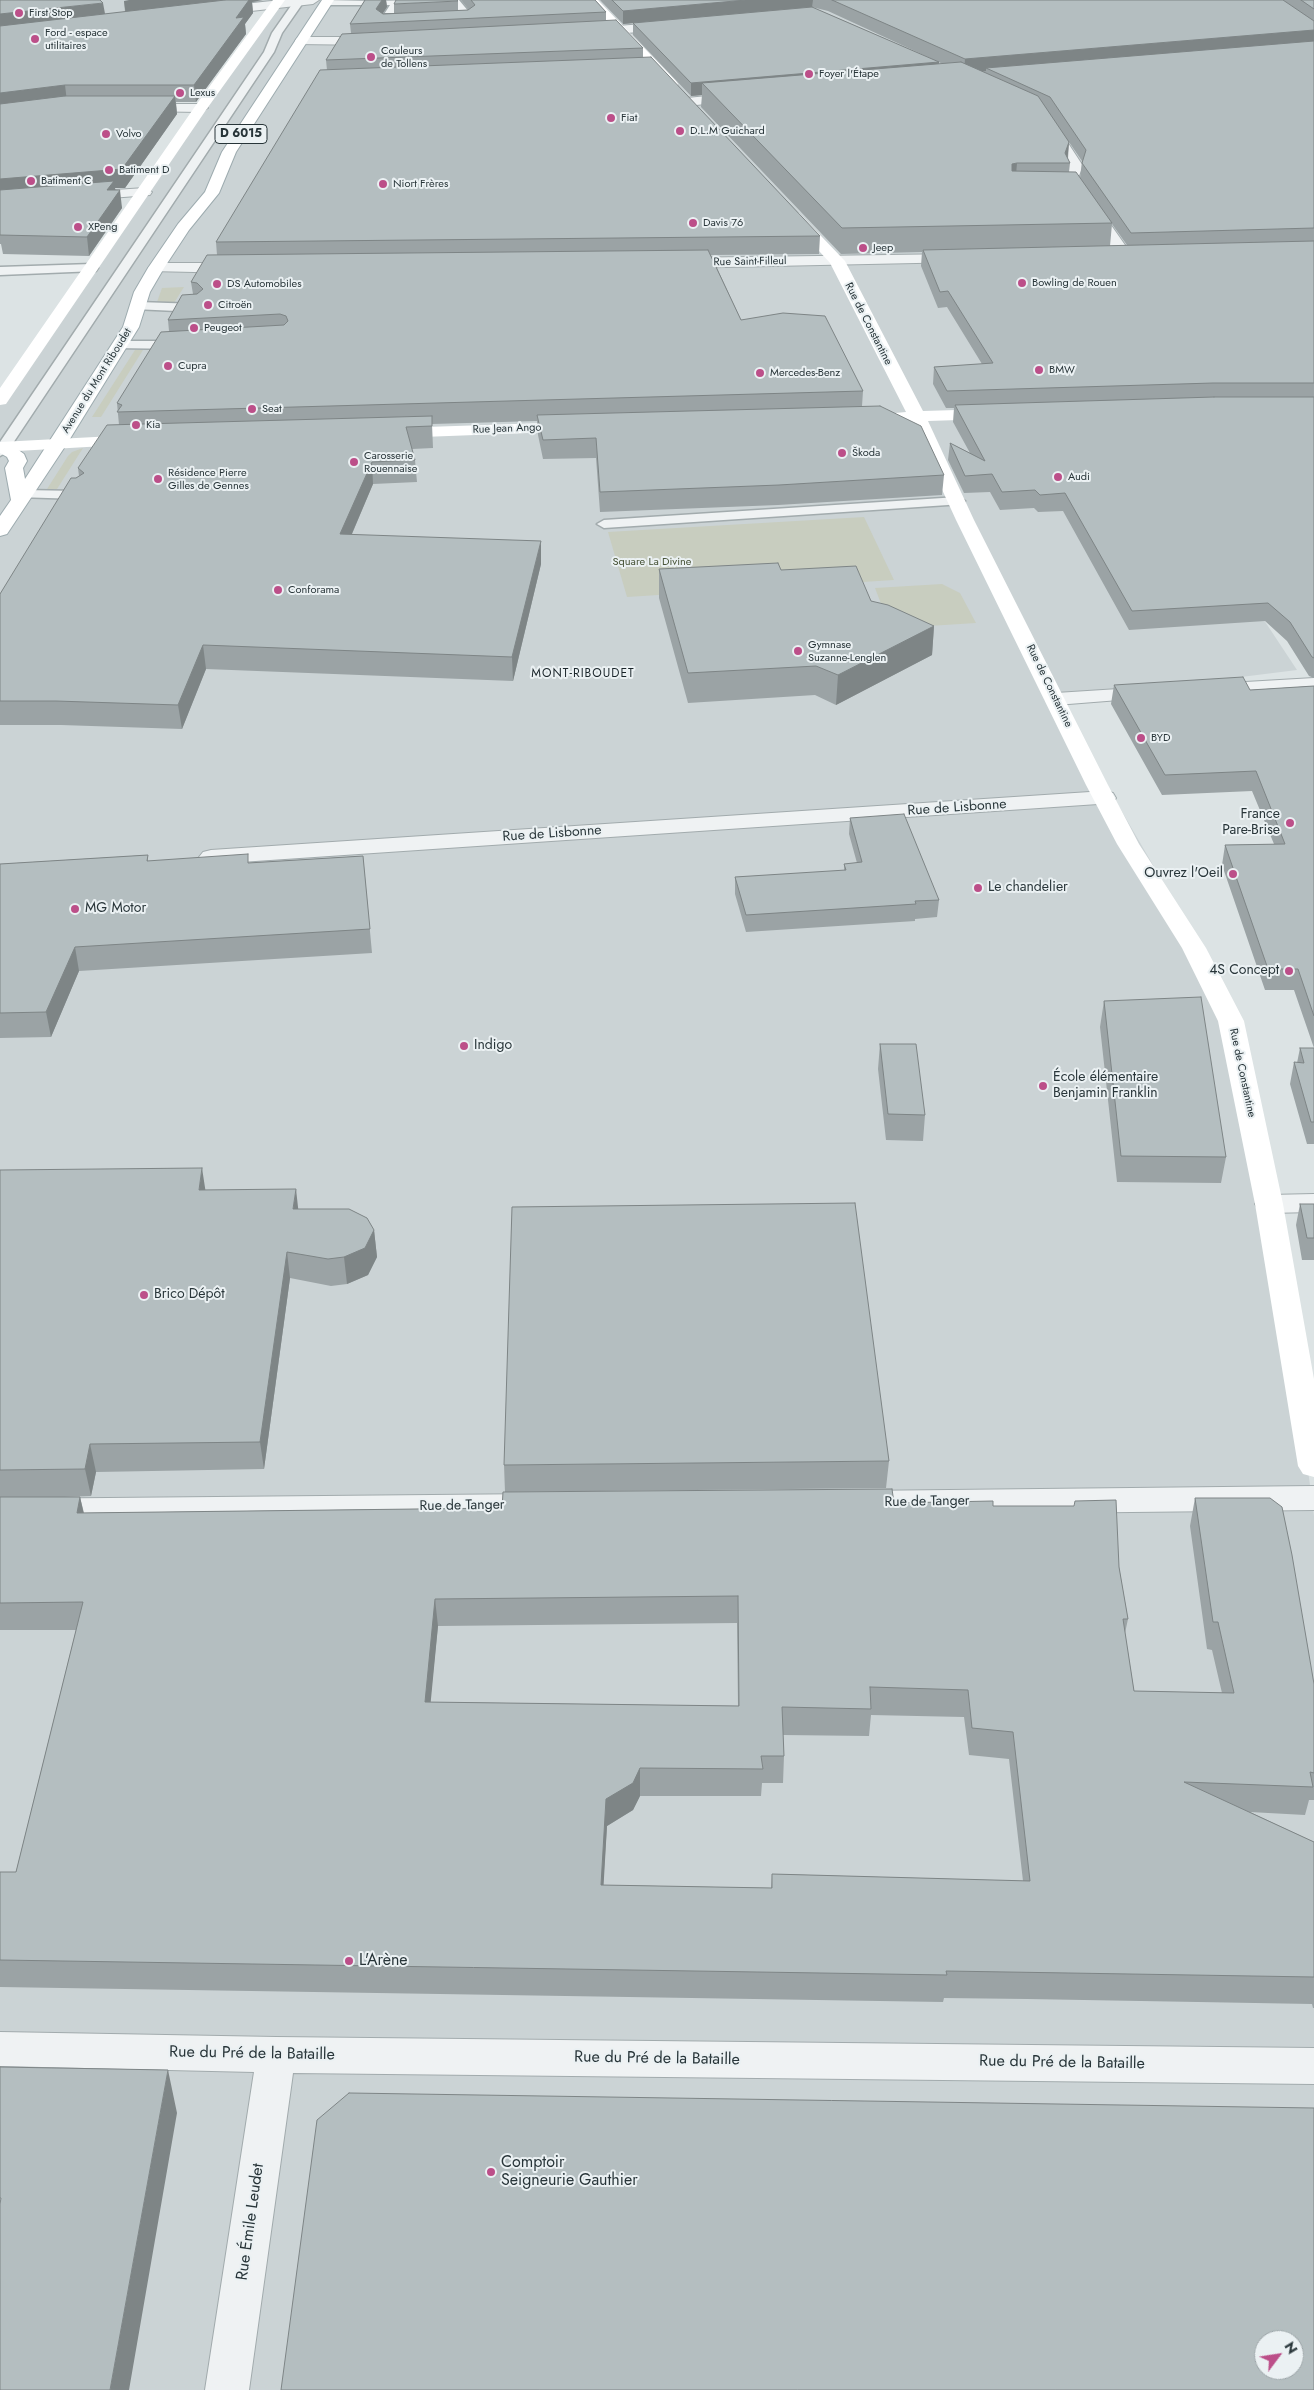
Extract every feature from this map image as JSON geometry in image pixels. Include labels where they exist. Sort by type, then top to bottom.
[{"type":"street","points":[[591,0],[700,116]]},
{"type":"street","points":[[203,13],[277,2],[323,1]]},
{"type":"street","name":"Avenue du Mont Riboudet","points":[[0,530],[59,442],[131,327],[142,292],[156,268],[183,227],[212,193],[230,152],[301,41],[323,1]]},
{"type":"street","name":"D 6015","points":[[0,400],[145,192],[201,108],[277,2]]},
{"type":"street","points":[[579,32],[684,24]]},
{"type":"street","points":[[301,41],[347,43],[386,41]]},
{"type":"street","points":[[687,102],[754,96]]},
{"type":"street","points":[[127,108],[201,108]]},
{"type":"street","points":[[1034,111],[1042,115],[1076,166],[1071,178],[1080,192],[1129,255],[1106,255]]},
{"type":"street","points":[[66,198],[145,192]]},
{"type":"street","name":"Rue de Constantine","points":[[782,203],[837,261],[930,442],[965,520],[1128,844],[1194,948],[1231,1021],[1269,1204],[1314,1466]]},
{"type":"street","name":"Rue Saint-Filleul","points":[[664,263],[977,258]]},
{"type":"street","points":[[156,268],[250,268]]},
{"type":"street","points":[[885,417],[1002,413]]},
{"type":"street","name":"Rue Jean Ango","points":[[376,434],[590,427]]},
{"type":"street","points":[[1,449],[59,442],[151,439]]},
{"type":"street","points":[[1,449],[15,454],[18,460],[14,468],[21,496]]},
{"type":"street","points":[[1056,699],[1314,684]]},
{"type":"street","name":"Rue de Lisbonne","points":[[189,858],[1105,798]]},
{"type":"street","points":[[1269,1204],[1314,1203]]},
{"type":"street","name":"Rue de Tanger","points":[[834,1503],[1314,1498]]},
{"type":"street","name":"Rue de Tanger","points":[[0,1511],[566,1506]]},
{"type":"street","name":"Rue du Pré de la Bataille","points":[[0,2049],[276,2055],[1314,2066]]},
{"type":"street","name":"Rue Émile Leudet","points":[[227,2390],[276,2055]]},
{"type":"lane","points":[[323,1],[372,4],[420,0]]},
{"type":"lane","points":[[441,19],[469,18],[454,0]]},
{"type":"lane","points":[[1,449],[270,52],[277,33],[299,1]]},
{"type":"lane","points":[[396,3],[384,22],[412,21]]},
{"type":"lane","points":[[641,69],[656,69]]},
{"type":"lane","points":[[1063,192],[1080,192]]},
{"type":"lane","points":[[0,271],[92,268]]},
{"type":"lane","points":[[138,306],[198,308]]},
{"type":"lane","points":[[120,345],[190,344]]},
{"type":"lane","points":[[21,496],[79,494]]},
{"type":"lane","points":[[604,524],[958,502]]},
{"type":"shaded area","points":[[0,0],[1268,0],[1314,32],[1258,611],[1297,670],[1057,700],[1231,999],[1270,1180],[1314,1516],[1314,2390],[0,2390],[0,400],[275,5],[0,34]]},
{"type":"green space","points":[[184,287],[174,303],[157,302],[162,288]]},
{"type":"green space","points":[[135,350],[143,350],[101,417],[92,417]]},
{"type":"green space","points":[[83,448],[57,489],[47,489],[68,456],[72,452]]},
{"type":"green space","name":"Square La Divine","points":[[864,517],[894,580],[627,597],[608,532]]},
{"type":"green space","points":[[942,584],[960,593],[976,623],[897,628],[888,622],[875,588]]},
{"type":"building","points":[[0,0],[100,0],[103,3],[0,14]]},
{"type":"building","points":[[225,0],[249,0],[236,18],[244,17],[194,85],[65,85],[0,93],[0,26]]},
{"type":"building","points":[[365,0],[382,0],[376,9],[383,14],[468,10],[475,5],[471,0],[595,0],[606,12],[350,24]]},
{"type":"building","points":[[396,0],[457,0],[458,1],[394,4]]},
{"type":"building","points":[[612,0],[746,0],[623,11]]},
{"type":"building","points":[[832,0],[1283,0],[1314,21],[1314,30],[965,59]]},
{"type":"building","points":[[1301,0],[1314,0],[1314,9]]},
{"type":"building","points":[[812,7],[939,62],[691,83],[633,23]]},
{"type":"building","points":[[616,20],[643,48],[326,60],[342,34]]},
{"type":"building","points":[[1314,41],[1314,228],[1131,233],[1082,163],[1086,150],[1050,97],[986,68]]},
{"type":"building","points":[[651,57],[820,236],[216,242],[320,70]]},
{"type":"building","points":[[961,62],[1038,96],[1069,142],[1065,153],[1070,163],[1017,163],[1012,164],[1012,171],[1076,172],[1112,223],[842,228],[702,83]]},
{"type":"building","points":[[65,96],[175,96],[122,169],[0,179],[0,104]]},
{"type":"building","points":[[114,181],[107,190],[120,190],[87,237],[0,235],[0,190]]},
{"type":"building","points":[[1314,241],[1314,383],[1213,383],[947,391],[934,367],[993,363],[948,291],[940,292],[923,250]]},
{"type":"building","points":[[708,250],[741,320],[783,313],[825,316],[863,391],[117,412],[122,405],[117,403],[161,332],[284,325],[288,321],[286,316],[280,314],[168,320],[182,295],[197,294],[203,289],[197,283],[191,282],[207,255]]},
{"type":"building","points":[[1214,397],[1314,397],[1314,658],[1290,622],[1268,603],[1132,611],[1065,493],[1040,495],[1035,490],[1002,492],[992,474],[965,476],[950,443],[985,461],[955,405]]},
{"type":"building","points":[[880,406],[921,426],[944,475],[779,485],[600,492],[596,438],[543,440],[537,415]]},
{"type":"building","points":[[432,416],[432,426],[406,427],[415,460],[372,462],[340,534],[541,541],[512,657],[203,645],[178,705],[0,701],[0,594],[71,478],[76,478],[84,473],[78,468],[107,425]]},
{"type":"building","name":"Gymnase Suzanne-Lenglen","points":[[778,563],[781,570],[856,566],[871,601],[888,605],[934,626],[838,675],[816,666],[688,673],[659,569]]},
{"type":"building","points":[[1243,677],[1250,690],[1314,686],[1314,1016],[1298,969],[1268,969],[1225,845],[1285,844],[1256,771],[1165,775],[1114,685]]},
{"type":"building","points":[[904,814],[939,900],[915,901],[916,904],[746,915],[735,877],[846,870],[844,864],[862,862],[850,818]]},
{"type":"building","points":[[248,854],[248,863],[363,856],[370,929],[75,947],[46,1012],[0,1013],[0,864],[148,855],[147,861]]},
{"type":"building","points":[[1201,997],[1226,1157],[1121,1156],[1104,1001]]},
{"type":"building","points":[[880,1044],[916,1044],[925,1115],[888,1114]]},
{"type":"building","points":[[1300,1048],[1314,1048],[1314,1122],[1311,1122],[1294,1062],[1304,1063]]},
{"type":"building","name":"Brico Dépôt","points":[[202,1168],[199,1190],[296,1189],[293,1209],[349,1209],[367,1218],[374,1230],[365,1248],[344,1257],[328,1259],[287,1252],[260,1442],[90,1444],[85,1469],[0,1470],[0,1170]]},
{"type":"building","points":[[855,1203],[889,1461],[504,1465],[512,1207]]},
{"type":"building","points":[[1300,1204],[1314,1204],[1314,1238],[1307,1238]]},
{"type":"building","points":[[892,1489],[894,1503],[993,1501],[993,1506],[1074,1506],[1075,1501],[1116,1500],[1119,1567],[1128,1619],[1123,1619],[1134,1691],[1234,1693],[1218,1622],[1213,1622],[1195,1498],[1270,1498],[1282,1507],[1314,1684],[1314,1773],[1310,1772],[1313,1787],[1184,1782],[1314,1842],[1314,1977],[946,1971],[947,1975],[0,1960],[0,1872],[16,1872],[83,1602],[0,1603],[0,1497],[80,1497],[77,1513],[502,1508],[503,1492]],"holes":[[[738,1596],[739,1706],[425,1702],[435,1599]],[[870,1687],[968,1690],[972,1728],[1013,1732],[1030,1881],[772,1874],[772,1888],[601,1885],[606,1799],[633,1783],[640,1768],[763,1769],[761,1756],[784,1756],[782,1707],[871,1709]]]},
{"type":"building","points":[[0,2067],[168,2070],[110,2390],[0,2390]]},
{"type":"building","points":[[349,2093],[1314,2108],[1314,2390],[281,2390],[317,2120]]},
{"type":"place","name":"First Stop","points":[[19,13]]},
{"type":"place","name":"Ford - espace utilitaires","points":[[35,39]]},
{"type":"place","name":"Couleurs de Tollens","points":[[371,57]]},
{"type":"place","name":"Foyer l'Étape","points":[[809,74]]},
{"type":"place","name":"Lexus","points":[[180,93]]},
{"type":"place","name":"Fiat","points":[[611,118]]},
{"type":"place","name":"D.L.M Guichard","points":[[680,131]]},
{"type":"place","name":"Volvo","points":[[106,134]]},
{"type":"place","name":"Batiment D","points":[[109,170]]},
{"type":"place","name":"Batiment C","points":[[31,181]]},
{"type":"place","name":"Niort Frères","points":[[383,184]]},
{"type":"place","name":"Davis 76","points":[[693,223]]},
{"type":"place","name":"XPeng","points":[[78,227]]},
{"type":"place","name":"Jeep","points":[[863,248]]},
{"type":"place","name":"Bowling de Rouen","points":[[1022,283]]},
{"type":"place","name":"DS Automobiles","points":[[217,284]]},
{"type":"place","name":"Citroën","points":[[208,305]]},
{"type":"place","name":"Peugeot","points":[[194,328]]},
{"type":"place","name":"Cupra","points":[[168,366]]},
{"type":"place","name":"BMW","points":[[1039,370]]},
{"type":"place","name":"Mercedes-Benz","points":[[760,373]]},
{"type":"place","name":"Seat","points":[[252,409]]},
{"type":"place","name":"Kia","points":[[136,425]]},
{"type":"place","name":"Škoda","points":[[842,453]]},
{"type":"place","name":"Carosserie Rouennaise","points":[[354,462]]},
{"type":"place","name":"Audi","points":[[1058,477]]},
{"type":"place","name":"Résidence Pierre Gilles de Gennes","points":[[158,479]]},
{"type":"place","name":"Conforama","points":[[278,590]]},
{"type":"place","name":"Gymnase Suzanne-Lenglen","points":[[798,651]]},
{"type":"place","name":"BYD","points":[[1141,738]]},
{"type":"place","name":"France Pare-Brise","points":[[1290,823]]},
{"type":"place","name":"Ouvrez l'Oeil","points":[[1233,874]]},
{"type":"place","name":"Le chandelier","points":[[978,888]]},
{"type":"place","name":"MG Motor","points":[[75,909]]},
{"type":"place","name":"4S Concept","points":[[1289,971]]},
{"type":"place","name":"Indigo","points":[[464,1046]]},
{"type":"place","name":"École élémentaire Benjamin Franklin","points":[[1043,1086]]},
{"type":"place","name":"Brico Dépôt","points":[[144,1295]]},
{"type":"place","name":"L'Arène","points":[[349,1961]]},
{"type":"place","name":"Comptoir Seigneurie Gauthier","points":[[491,2172]]},
{"type":"district","name":"MONT-RIBOUDET","points":[[583,674]]}]
